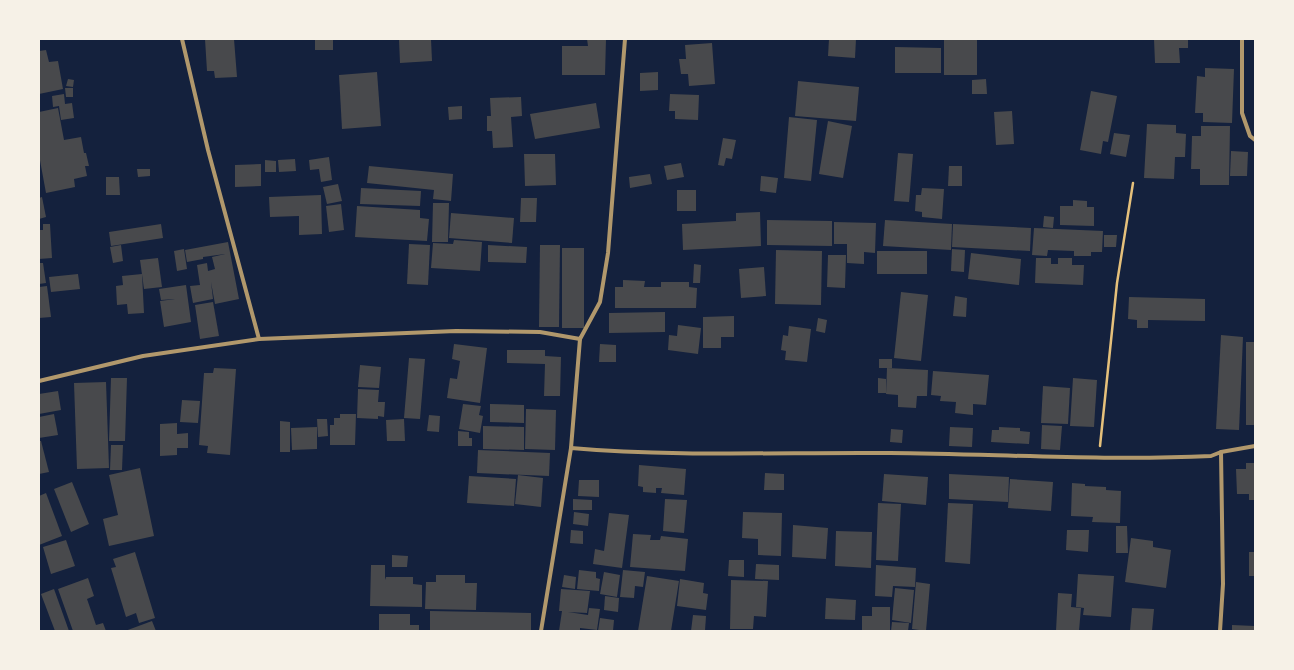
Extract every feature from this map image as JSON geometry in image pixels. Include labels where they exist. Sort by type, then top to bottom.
[{"type":"street","points":[[182,39],[208,150],[259,339]]},
{"type":"street","points":[[541,631],[571,448],[580,339],[600,302],[608,253],[625,39]]},
{"type":"street","points":[[1242,39],[1242,112],[1250,136],[1255,140]]},
{"type":"street","points":[[39,381],[143,356],[259,339],[456,331],[540,332],[580,339]]},
{"type":"street","points":[[571,448],[620,452],[891,453],[1099,458],[1211,456],[1221,452],[1255,446]]},
{"type":"street","points":[[1220,631],[1223,584],[1221,452]]},
{"type":"path","points":[[1099,458],[1117,283],[1133,183]]},
{"type":"building","points":[[205,39],[234,39],[237,77],[215,78],[214,71],[207,71]]},
{"type":"building","points":[[315,39],[333,39],[333,50],[315,50]]},
{"type":"building","points":[[399,39],[431,39],[432,61],[400,63]]},
{"type":"building","points":[[587,39],[606,39],[605,75],[562,75],[562,46],[588,46]]},
{"type":"building","points":[[829,39],[856,39],[855,58],[828,56]]},
{"type":"building","points":[[944,39],[977,39],[977,75],[944,75]]},
{"type":"building","points":[[1154,39],[1188,39],[1188,48],[1179,48],[1180,63],[1155,63]]},
{"type":"building","points":[[712,43],[715,84],[689,86],[688,74],[681,74],[679,59],[686,59],[685,45]]},
{"type":"building","points":[[895,47],[941,48],[941,73],[895,73]]},
{"type":"building","points":[[46,50],[49,62],[58,61],[63,89],[39,94],[39,51]]},
{"type":"building","points":[[1205,68],[1234,69],[1232,123],[1203,122],[1203,113],[1195,113],[1197,76],[1205,77]]},
{"type":"building","points":[[377,72],[381,126],[342,129],[339,75]]},
{"type":"building","points":[[658,72],[658,90],[640,91],[640,73]]},
{"type":"building","points":[[68,79],[74,80],[73,87],[66,86]]},
{"type":"building","points":[[986,79],[987,94],[972,94],[972,80]]},
{"type":"building","points":[[798,81],[859,87],[856,121],[795,116]]},
{"type":"building","points":[[65,88],[73,88],[73,97],[66,97]]},
{"type":"building","points":[[1091,91],[1117,96],[1108,142],[1103,141],[1101,154],[1080,150]]},
{"type":"building","points":[[64,94],[65,104],[72,103],[74,118],[61,120],[59,106],[53,107],[52,96]]},
{"type":"building","points":[[670,94],[699,95],[698,120],[675,119],[675,111],[669,111]]},
{"type":"building","points":[[521,97],[522,116],[511,117],[513,147],[493,148],[492,131],[487,131],[487,116],[491,116],[490,98]]},
{"type":"building","points":[[596,103],[600,128],[535,139],[530,114]]},
{"type":"building","points":[[462,106],[462,119],[449,120],[448,107]]},
{"type":"building","points":[[58,108],[64,140],[81,137],[84,153],[86,153],[89,166],[85,166],[87,176],[74,179],[75,187],[46,193],[39,155],[39,112]]},
{"type":"building","points":[[1012,111],[1014,144],[996,145],[994,112]]},
{"type":"building","points":[[789,117],[817,120],[811,181],[784,178]]},
{"type":"building","points":[[828,121],[852,126],[843,178],[819,174]]},
{"type":"building","points":[[1147,124],[1176,125],[1176,133],[1186,134],[1185,157],[1175,157],[1174,179],[1144,178]]},
{"type":"building","points":[[1201,126],[1230,126],[1229,185],[1200,185],[1200,169],[1191,169],[1192,136],[1201,136]]},
{"type":"building","points":[[1114,133],[1130,135],[1126,157],[1110,154]]},
{"type":"building","points":[[723,138],[736,140],[732,159],[726,158],[724,166],[718,165]]},
{"type":"building","points":[[1231,151],[1248,152],[1247,176],[1230,176]]},
{"type":"building","points":[[898,153],[913,154],[909,202],[894,201]]},
{"type":"building","points":[[524,154],[555,154],[556,185],[525,186]]},
{"type":"building","points":[[329,157],[332,180],[321,182],[319,169],[310,170],[309,160]]},
{"type":"building","points":[[295,159],[296,171],[279,172],[278,160]]},
{"type":"building","points":[[265,160],[276,161],[276,172],[265,172]]},
{"type":"building","points":[[681,163],[684,177],[667,180],[664,166]]},
{"type":"building","points":[[261,164],[261,186],[235,187],[235,165]]},
{"type":"building","points":[[369,166],[453,174],[451,201],[433,199],[434,190],[367,183]]},
{"type":"building","points":[[949,166],[962,166],[962,186],[948,186]]},
{"type":"building","points":[[137,169],[150,169],[150,176],[138,177]]},
{"type":"building","points":[[650,174],[652,184],[630,188],[629,177]]},
{"type":"building","points":[[761,176],[778,178],[776,193],[760,191]]},
{"type":"building","points":[[106,177],[119,177],[120,195],[106,195]]},
{"type":"building","points":[[338,184],[342,201],[327,204],[323,187]]},
{"type":"building","points":[[361,188],[421,191],[420,206],[360,204]]},
{"type":"building","points":[[922,188],[944,189],[942,219],[922,217],[922,212],[915,211],[916,195],[921,195]]},
{"type":"building","points":[[677,190],[696,190],[696,211],[677,211]]},
{"type":"building","points":[[321,195],[322,234],[299,235],[299,216],[270,217],[269,197]]},
{"type":"building","points":[[42,197],[46,217],[39,219],[39,198]]},
{"type":"building","points":[[521,198],[537,198],[536,222],[520,222]]},
{"type":"building","points":[[1073,200],[1087,201],[1087,207],[1094,207],[1094,226],[1060,225],[1060,206],[1073,206]]},
{"type":"building","points":[[433,203],[449,203],[448,242],[432,242]]},
{"type":"building","points":[[341,204],[344,230],[329,232],[326,206]]},
{"type":"building","points":[[357,206],[420,210],[420,218],[429,219],[427,241],[355,237]]},
{"type":"building","points":[[760,212],[761,246],[683,250],[682,224],[736,221],[736,213]]},
{"type":"building","points":[[451,213],[514,218],[512,243],[449,238]]},
{"type":"building","points":[[1044,216],[1054,217],[1053,228],[1043,227]]},
{"type":"building","points":[[767,220],[832,221],[832,246],[767,245]]},
{"type":"building","points":[[885,220],[952,224],[951,250],[883,246]]},
{"type":"building","points":[[834,222],[876,223],[875,253],[864,252],[864,264],[847,263],[847,244],[834,244]]},
{"type":"building","points":[[43,224],[50,224],[52,258],[39,259],[39,230],[43,230]]},
{"type":"building","points":[[161,224],[163,238],[111,246],[109,232]]},
{"type":"building","points":[[953,224],[1031,228],[1030,251],[952,247]]},
{"type":"building","points":[[1034,228],[1103,231],[1102,252],[1091,252],[1091,256],[1074,256],[1074,251],[1048,250],[1047,256],[1032,255]]},
{"type":"building","points":[[1104,235],[1117,235],[1116,247],[1104,247]]},
{"type":"building","points":[[454,240],[482,242],[480,271],[431,268],[433,243],[453,244]]},
{"type":"building","points":[[228,242],[239,299],[215,304],[211,282],[213,299],[193,303],[190,286],[200,285],[197,265],[207,263],[208,271],[215,269],[212,257],[225,254],[203,257],[203,259],[187,262],[185,250]]},
{"type":"building","points":[[409,244],[430,245],[428,285],[407,284]]},
{"type":"building","points":[[121,245],[123,261],[113,263],[110,247]]},
{"type":"building","points":[[488,245],[527,247],[526,263],[488,262]]},
{"type":"building","points":[[540,245],[560,245],[559,327],[539,327]]},
{"type":"building","points":[[562,248],[584,248],[584,328],[562,328]]},
{"type":"building","points":[[184,249],[187,269],[177,271],[174,251]]},
{"type":"building","points":[[952,249],[965,250],[964,272],[951,271]]},
{"type":"building","points":[[776,250],[822,251],[821,305],[775,304]]},
{"type":"building","points":[[877,251],[927,251],[927,274],[877,274]]},
{"type":"building","points":[[971,253],[1021,259],[1019,285],[968,279]]},
{"type":"building","points":[[828,255],[846,255],[845,288],[827,287]]},
{"type":"building","points":[[158,258],[162,287],[144,289],[140,260]]},
{"type":"building","points":[[1036,258],[1051,258],[1051,264],[1058,264],[1058,258],[1072,258],[1072,265],[1084,265],[1083,285],[1035,283]]},
{"type":"building","points":[[39,263],[43,263],[46,283],[39,284]]},
{"type":"building","points":[[694,264],[701,265],[700,283],[693,283]]},
{"type":"building","points":[[764,267],[766,296],[741,298],[739,269]]},
{"type":"building","points":[[78,274],[80,289],[51,292],[49,277]]},
{"type":"building","points":[[142,274],[144,313],[128,314],[127,304],[117,305],[116,286],[123,285],[122,276]]},
{"type":"building","points":[[623,280],[645,281],[644,287],[661,287],[661,282],[689,282],[689,287],[697,288],[696,308],[615,308],[615,287],[623,287]]},
{"type":"building","points":[[186,285],[191,322],[164,327],[160,301],[175,299],[161,300],[159,289]]},
{"type":"building","points":[[47,286],[51,317],[39,318],[39,287]]},
{"type":"building","points":[[901,292],[928,295],[921,361],[894,358]]},
{"type":"building","points":[[955,296],[967,298],[966,317],[953,316]]},
{"type":"building","points":[[1129,297],[1205,299],[1205,321],[1148,320],[1148,328],[1137,328],[1137,320],[1128,319]]},
{"type":"building","points":[[213,302],[219,336],[200,339],[195,305]]},
{"type":"building","points":[[665,312],[665,332],[609,333],[609,313]]},
{"type":"building","points":[[734,316],[734,337],[721,337],[721,348],[703,348],[703,317]]},
{"type":"building","points":[[818,318],[827,320],[825,333],[816,331]]},
{"type":"building","points":[[678,325],[701,328],[698,354],[668,350],[669,335],[677,336]]},
{"type":"building","points":[[789,326],[811,329],[807,362],[785,360],[786,351],[781,350],[783,335],[788,336]]},
{"type":"building","points":[[1221,335],[1243,337],[1239,430],[1216,429]]},
{"type":"building","points":[[1246,342],[1255,342],[1255,425],[1246,425]]},
{"type":"building","points":[[454,344],[487,348],[480,403],[447,398],[450,378],[457,379],[460,361],[452,359]]},
{"type":"building","points":[[600,344],[616,345],[616,362],[599,362]]},
{"type":"building","points":[[507,350],[545,350],[545,356],[561,357],[560,396],[544,396],[545,364],[507,363]]},
{"type":"building","points":[[409,358],[425,359],[420,419],[404,418]]},
{"type":"building","points":[[879,359],[892,359],[892,368],[879,368]]},
{"type":"building","points":[[360,365],[381,367],[379,388],[358,387]]},
{"type":"building","points":[[214,368],[236,369],[230,455],[207,453],[208,446],[199,445],[204,373],[213,373]]},
{"type":"building","points":[[887,368],[928,370],[927,396],[917,396],[916,408],[898,407],[898,395],[886,394]]},
{"type":"building","points":[[933,371],[989,375],[986,405],[973,404],[973,415],[955,413],[956,402],[940,401],[941,396],[931,395]]},
{"type":"building","points":[[111,378],[127,378],[125,441],[109,441]]},
{"type":"building","points":[[878,378],[886,379],[886,393],[878,393]]},
{"type":"building","points":[[1073,378],[1097,380],[1094,427],[1070,426]]},
{"type":"building","points":[[106,382],[109,468],[77,469],[74,383]]},
{"type":"building","points":[[1043,386],[1070,388],[1068,424],[1041,423]]},
{"type":"building","points":[[358,389],[379,390],[378,402],[385,402],[384,417],[378,416],[378,419],[357,418]]},
{"type":"building","points":[[58,391],[61,410],[39,414],[39,394]]},
{"type":"building","points":[[182,400],[200,401],[198,423],[180,422]]},
{"type":"building","points":[[463,404],[481,406],[479,415],[483,416],[480,433],[459,429]]},
{"type":"building","points":[[490,404],[524,405],[524,423],[490,422]]},
{"type":"building","points":[[526,409],[556,410],[555,450],[525,449]]},
{"type":"building","points":[[54,414],[58,435],[39,438],[39,417]]},
{"type":"building","points":[[340,414],[356,414],[355,445],[330,445],[330,425],[334,425],[334,418],[340,418]]},
{"type":"building","points":[[429,415],[440,416],[439,432],[427,431]]},
{"type":"building","points":[[317,419],[327,419],[328,436],[318,437]]},
{"type":"building","points":[[404,419],[405,441],[387,441],[386,420]]},
{"type":"building","points":[[280,421],[290,422],[290,452],[280,452]]},
{"type":"building","points":[[177,423],[177,434],[188,433],[188,448],[177,448],[177,455],[160,456],[160,424]]},
{"type":"building","points":[[1042,425],[1062,426],[1060,450],[1041,449]]},
{"type":"building","points":[[483,426],[524,427],[524,450],[483,449]]},
{"type":"building","points":[[317,427],[317,449],[292,450],[291,428]]},
{"type":"building","points":[[950,427],[973,428],[972,447],[949,446]]},
{"type":"building","points":[[999,427],[1020,428],[1020,431],[1030,432],[1029,444],[991,442],[992,430],[999,430]]},
{"type":"building","points":[[891,429],[903,430],[902,443],[890,442]]},
{"type":"building","points":[[458,431],[469,432],[469,438],[472,438],[472,446],[458,446]]},
{"type":"building","points":[[39,441],[41,441],[49,472],[39,474]]},
{"type":"building","points":[[111,445],[123,445],[122,470],[110,470]]},
{"type":"building","points":[[478,450],[550,453],[549,476],[477,473]]},
{"type":"building","points":[[1246,463],[1255,463],[1255,500],[1249,500],[1249,494],[1237,494],[1236,469],[1246,469]]},
{"type":"building","points":[[639,465],[686,469],[684,495],[661,493],[662,488],[656,488],[656,493],[643,492],[643,487],[638,486]]},
{"type":"building","points":[[140,468],[154,536],[109,546],[103,519],[118,515],[109,475]]},
{"type":"building","points":[[765,473],[784,474],[784,490],[764,490]]},
{"type":"building","points":[[884,474],[928,477],[926,505],[882,501]]},
{"type":"building","points":[[949,474],[1009,477],[1008,502],[949,499]]},
{"type":"building","points":[[518,475],[543,478],[541,507],[515,504]]},
{"type":"building","points":[[469,476],[516,479],[514,506],[467,503]]},
{"type":"building","points":[[1010,479],[1053,482],[1051,511],[1008,508]]},
{"type":"building","points":[[579,480],[599,480],[599,497],[578,496]]},
{"type":"building","points":[[72,482],[89,524],[71,532],[54,489]]},
{"type":"building","points":[[1072,483],[1085,484],[1085,486],[1106,487],[1106,490],[1121,491],[1120,523],[1092,522],[1093,517],[1071,516]]},
{"type":"building","points":[[46,493],[62,536],[39,545],[39,496]]},
{"type":"building","points":[[573,499],[592,500],[592,510],[573,510]]},
{"type":"building","points":[[665,499],[687,500],[684,533],[663,531]]},
{"type":"building","points":[[878,503],[901,504],[898,561],[876,560]]},
{"type":"building","points":[[948,503],[973,504],[970,564],[945,562]]},
{"type":"building","points":[[574,512],[589,514],[588,526],[573,524]]},
{"type":"building","points":[[743,512],[782,513],[781,556],[758,555],[758,539],[742,538]]},
{"type":"building","points":[[609,513],[629,515],[622,568],[593,564],[595,549],[604,551]]},
{"type":"building","points":[[793,525],[828,528],[826,559],[792,557]]},
{"type":"building","points":[[1116,526],[1127,526],[1128,553],[1116,553]]},
{"type":"building","points":[[571,530],[583,531],[583,544],[570,543]]},
{"type":"building","points":[[1067,530],[1089,530],[1088,552],[1066,550]]},
{"type":"building","points":[[836,531],[872,532],[871,568],[835,566]]},
{"type":"building","points":[[633,534],[651,535],[650,540],[660,540],[661,536],[688,539],[685,571],[630,567]]},
{"type":"building","points":[[1131,538],[1153,541],[1153,547],[1171,550],[1166,588],[1125,582]]},
{"type":"building","points":[[66,540],[75,566],[51,574],[43,547]]},
{"type":"building","points":[[135,552],[155,618],[139,623],[136,613],[126,617],[111,568],[116,567],[113,559]]},
{"type":"building","points":[[1249,552],[1255,552],[1255,576],[1249,576]]},
{"type":"building","points":[[392,555],[408,556],[407,567],[392,567]]},
{"type":"building","points":[[729,560],[744,560],[744,577],[728,576]]},
{"type":"building","points":[[756,564],[779,565],[779,580],[755,579]]},
{"type":"building","points":[[371,565],[385,565],[385,580],[386,577],[413,577],[413,584],[422,585],[422,607],[370,606]]},
{"type":"building","points":[[876,565],[916,568],[915,587],[893,586],[892,597],[875,596]]},
{"type":"building","points":[[579,570],[596,572],[596,578],[600,579],[599,591],[577,589]]},
{"type":"building","points":[[623,570],[645,572],[643,587],[635,586],[634,598],[620,597]]},
{"type":"building","points":[[604,572],[620,575],[617,597],[600,594]]},
{"type":"building","points":[[1078,574],[1114,576],[1111,617],[1083,615],[1084,608],[1076,607]]},
{"type":"building","points":[[436,575],[465,575],[465,583],[477,583],[476,610],[425,609],[426,582],[436,582]]},
{"type":"building","points":[[564,575],[576,577],[575,589],[562,587]]},
{"type":"building","points":[[647,576],[679,581],[671,631],[638,631]]},
{"type":"building","points":[[88,578],[94,596],[87,599],[96,625],[103,623],[106,631],[73,631],[58,589]]},
{"type":"building","points":[[680,579],[704,583],[703,593],[708,594],[706,610],[677,606]]},
{"type":"building","points":[[731,580],[768,581],[766,617],[754,616],[753,629],[730,629]]},
{"type":"building","points":[[916,582],[930,584],[926,631],[912,629]]},
{"type":"building","points":[[895,588],[914,590],[911,623],[892,620]]},
{"type":"building","points":[[54,589],[69,631],[55,631],[41,594]]},
{"type":"building","points":[[561,589],[590,591],[587,613],[568,612],[588,615],[589,608],[600,609],[597,630],[580,628],[580,631],[559,631],[562,611],[559,611]]},
{"type":"building","points":[[1058,593],[1072,594],[1071,607],[1081,608],[1079,631],[1056,631]]},
{"type":"building","points":[[605,596],[619,598],[618,612],[604,610]]},
{"type":"building","points":[[826,598],[856,600],[855,620],[825,619]]},
{"type":"building","points":[[872,607],[890,607],[890,631],[862,631],[862,616],[872,616]]},
{"type":"building","points":[[1132,608],[1154,609],[1152,631],[1130,631]]},
{"type":"building","points":[[430,611],[531,613],[531,631],[430,631]]},
{"type":"building","points":[[379,614],[410,614],[410,625],[419,625],[419,631],[379,631]]},
{"type":"building","points":[[693,615],[706,616],[705,631],[691,631]]},
{"type":"building","points":[[600,618],[614,620],[613,631],[598,631]]},
{"type":"building","points":[[152,621],[156,631],[125,631]]},
{"type":"building","points":[[892,622],[909,623],[908,631],[891,631]]},
{"type":"building","points":[[1232,625],[1255,626],[1255,631],[1232,631]]}]
